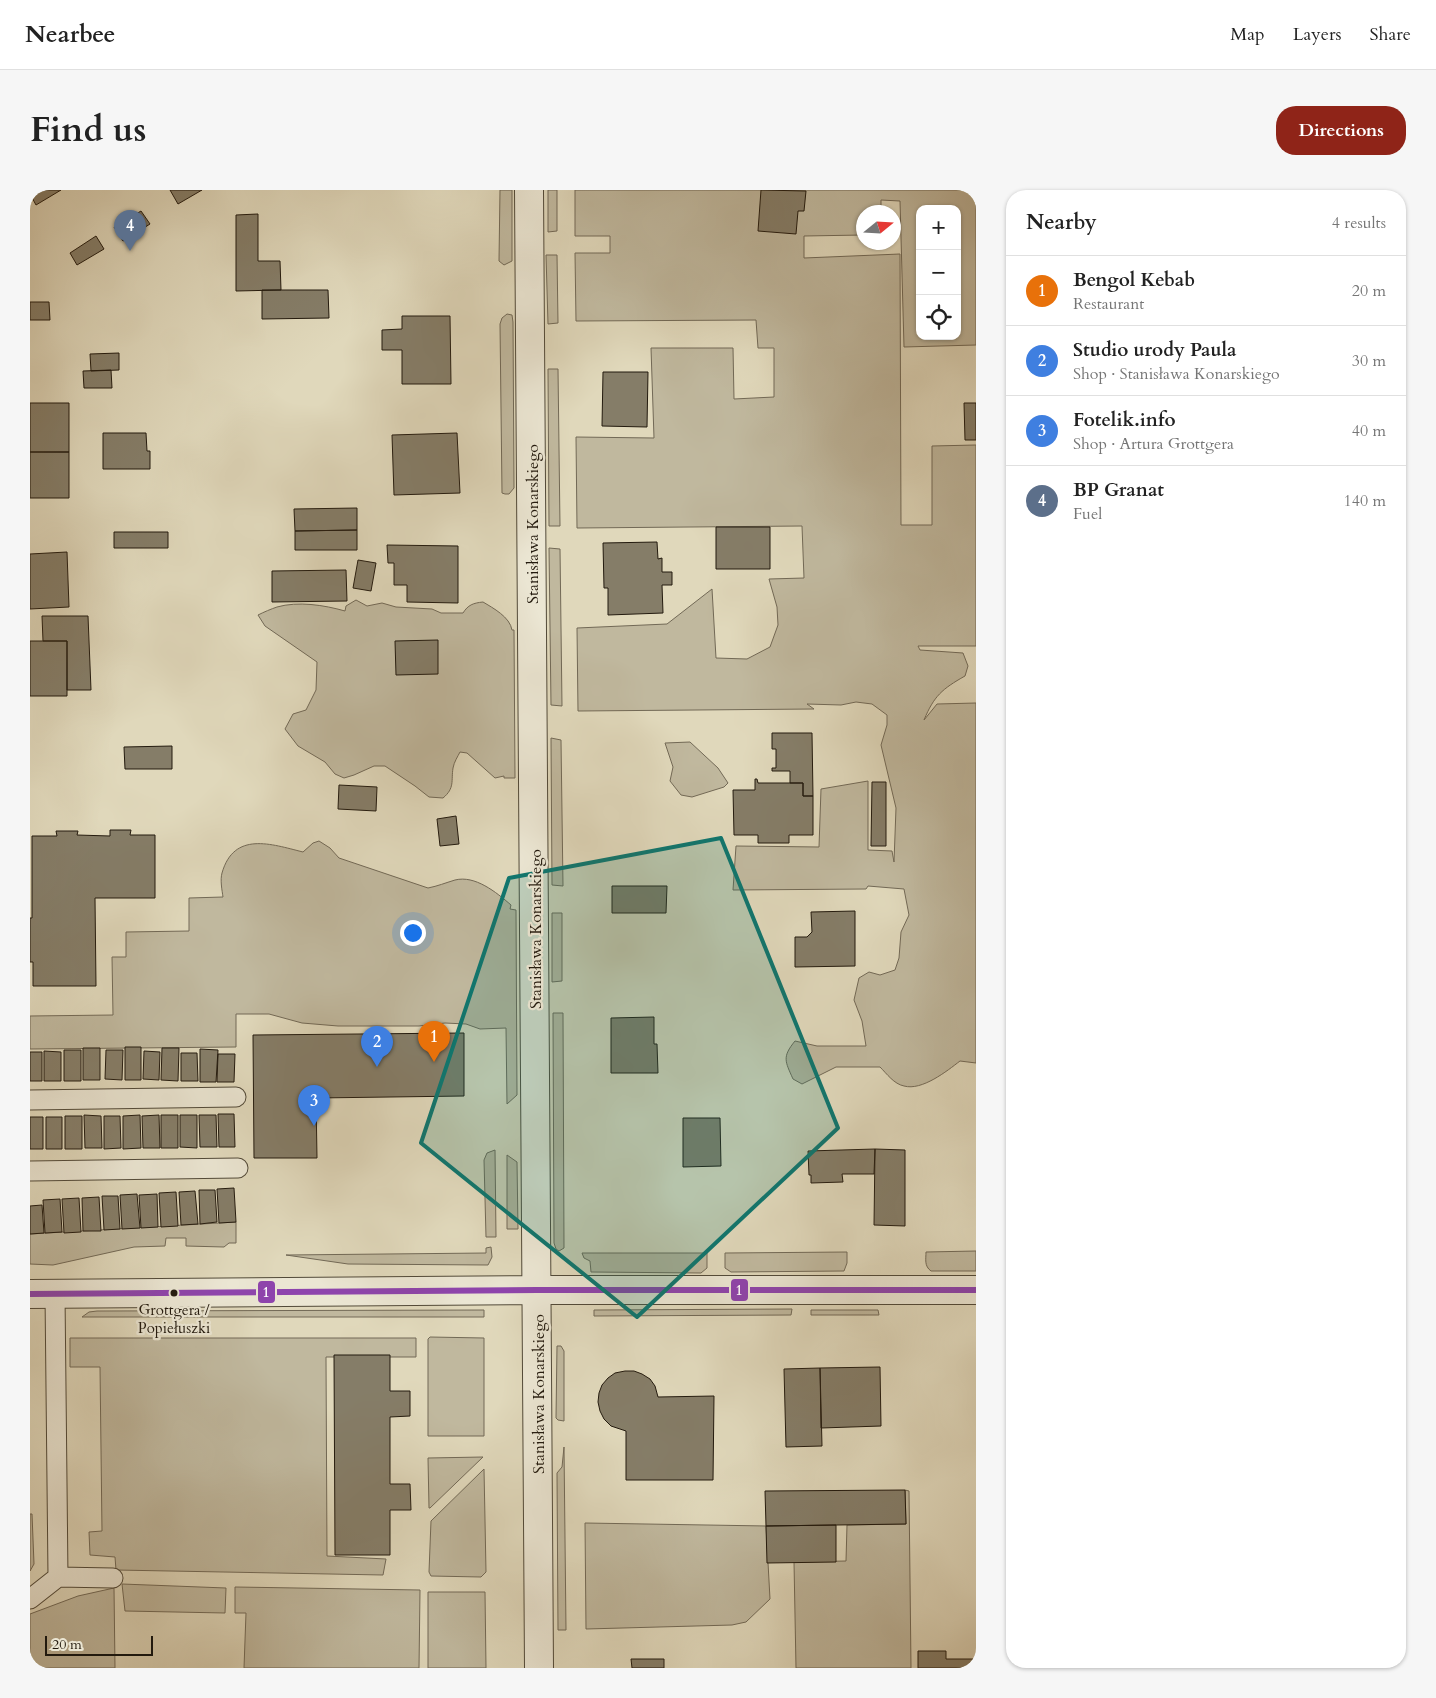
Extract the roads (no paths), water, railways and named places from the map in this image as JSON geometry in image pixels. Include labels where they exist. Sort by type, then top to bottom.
[{"type":"street","name":"Stanisława Konarskiego","points":[[529,190],[539,1668]]},
{"type":"street","points":[[42,1294],[537,1290],[976,1290]]},
{"type":"lane","points":[[30,1100],[236,1097]]},
{"type":"lane","points":[[30,1171],[238,1168]]},
{"type":"lane","points":[[42,1294],[58,1577]]},
{"type":"lane","points":[[30,1599],[58,1577],[113,1578]]},
{"type":"place","name":"BP Granat","points":[[130,251]]},
{"type":"place","name":"Bengol Kebab","points":[[434,1062]]},
{"type":"place","name":"Studio urody Paula","points":[[377,1067]]},
{"type":"place","name":"Fotelik.info","points":[[314,1126]]},
{"type":"place","name":"Grottgera / Popiełuszki","points":[[174,1293]]}]
